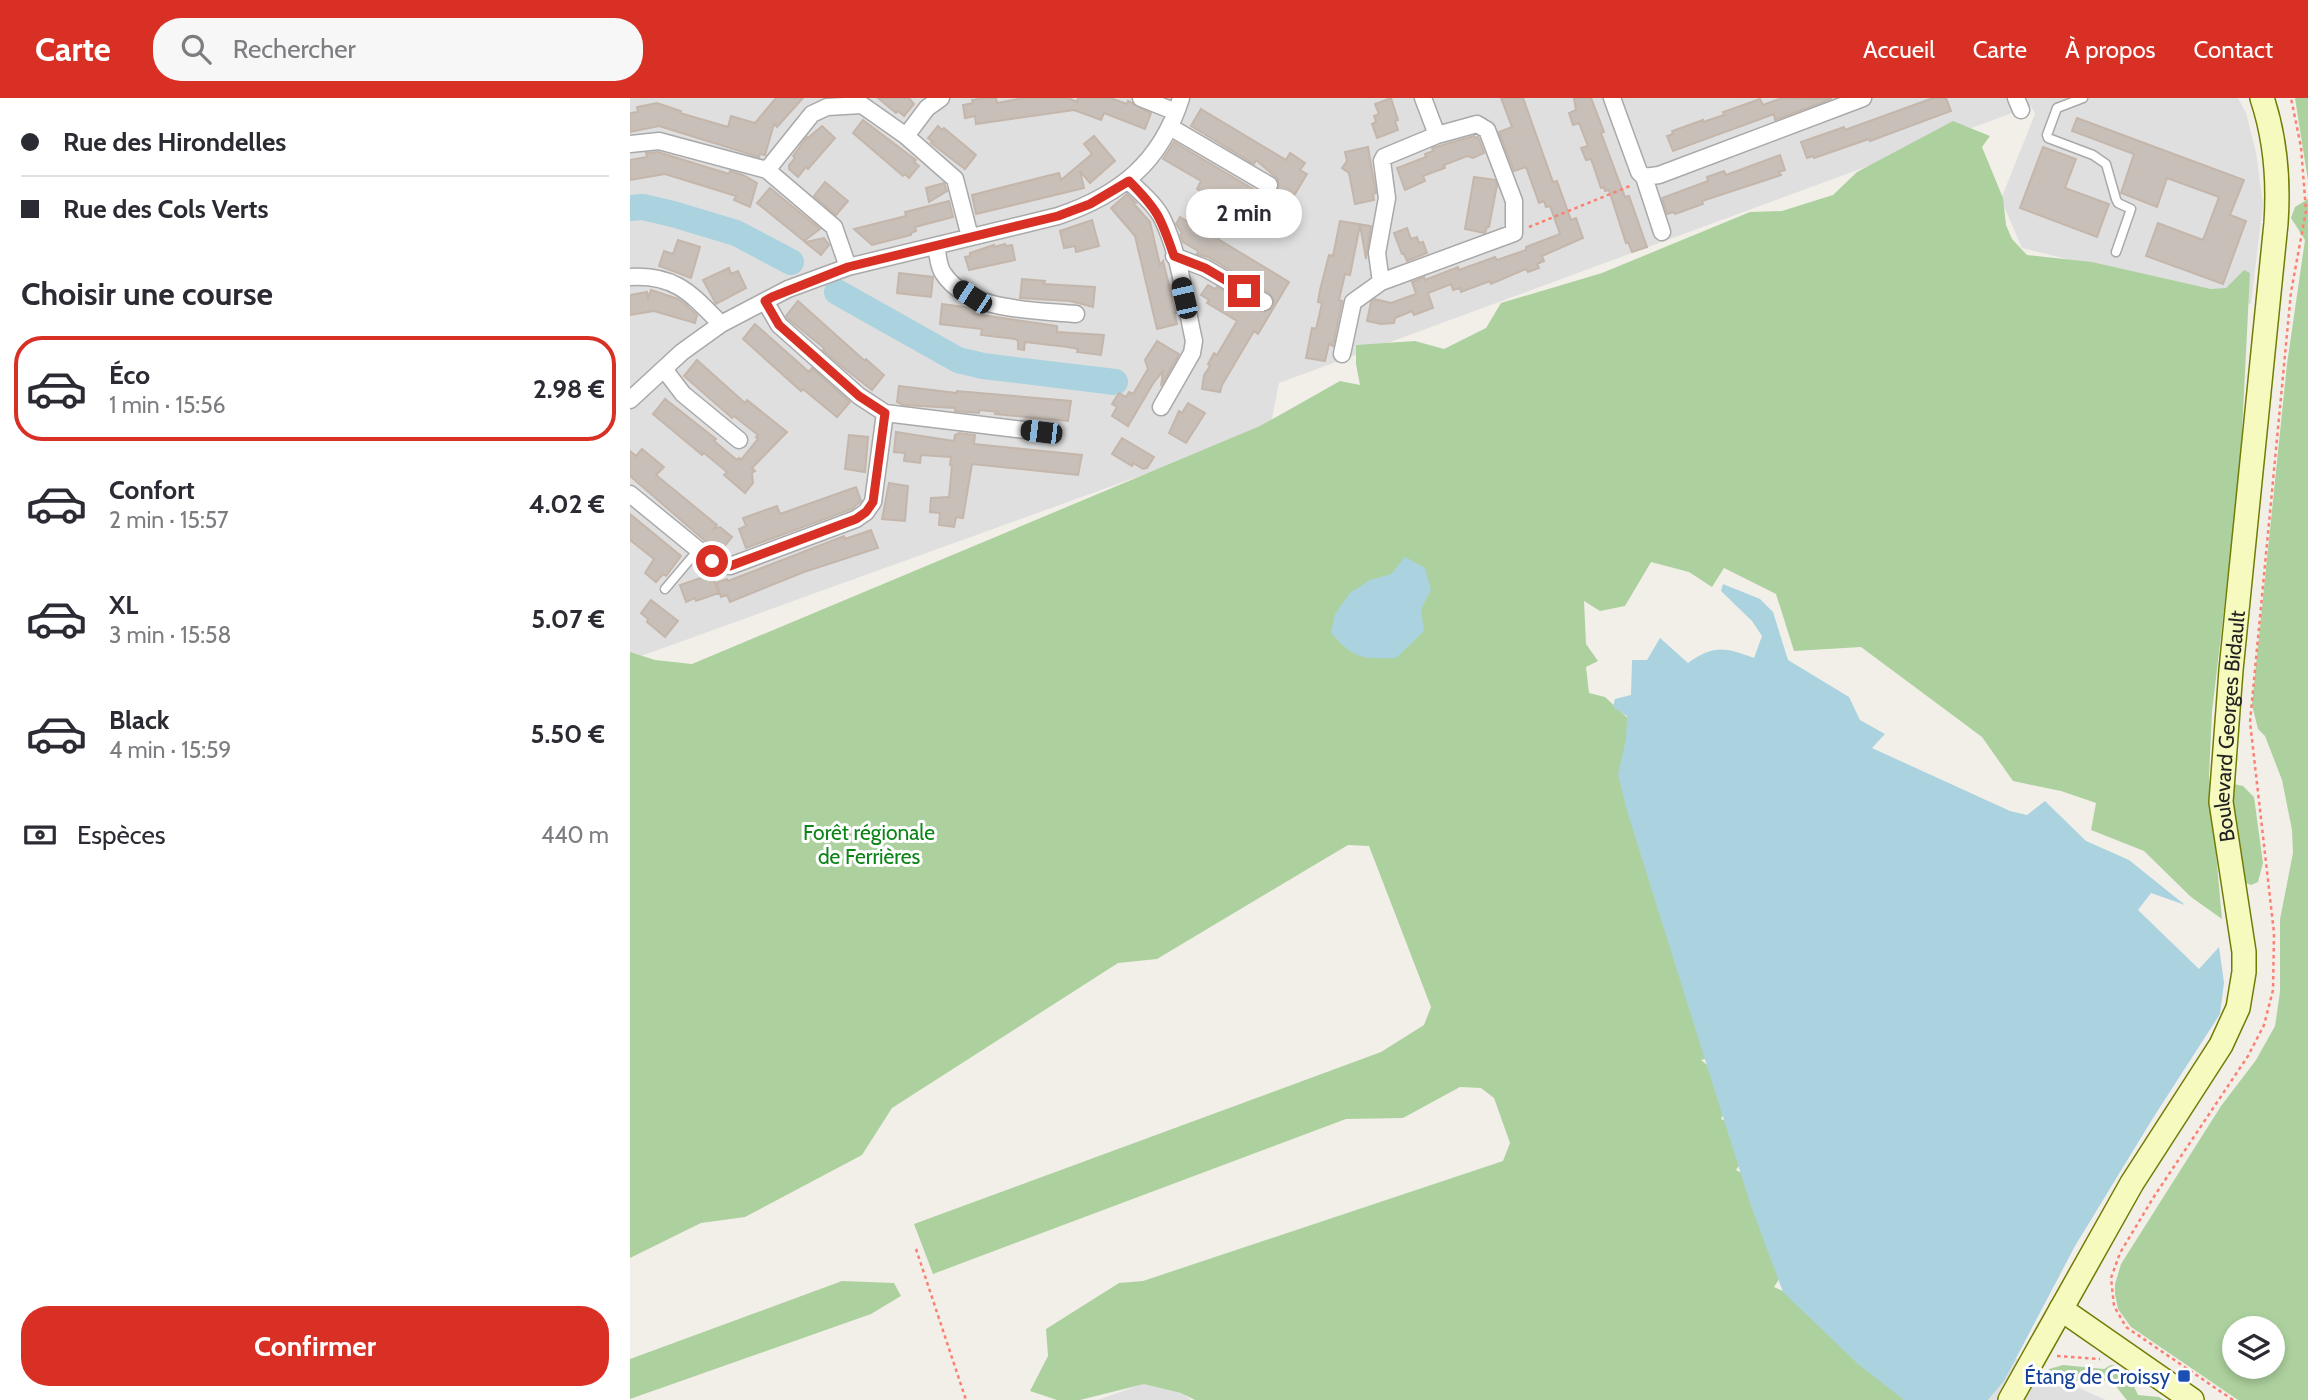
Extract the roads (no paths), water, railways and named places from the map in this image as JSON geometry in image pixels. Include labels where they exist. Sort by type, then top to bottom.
[{"type":"street","points":[[906,136],[927,108],[941,98]]},
{"type":"street","points":[[1140,98],[1176,112],[1269,185]]},
{"type":"street","points":[[1423,98],[1437,135]]},
{"type":"street","points":[[1612,98],[1639,172],[1644,177],[1662,232]]},
{"type":"street","points":[[1644,177],[1659,175],[1863,98]]},
{"type":"street","name":"Boulevard Georges Bidault","points":[[2010,1400],[2132,1183],[2221,1045],[2238,1008],[2242,991],[2244,952],[2221,802],[2231,670],[2276,223],[2276,153],[2262,98]]},
{"type":"street","points":[[767,170],[812,114],[827,107],[862,105],[906,136],[955,179],[970,237]]},
{"type":"street","points":[[630,400],[721,324],[788,289],[848,267],[1078,209],[1129,181],[1160,145],[1176,112]]},
{"type":"street","points":[[1342,354],[1353,302],[1381,282],[1514,233],[1514,201],[1487,130],[1477,124],[1437,135],[1384,157],[1382,161],[1387,198],[1377,253],[1381,282]]},
{"type":"street","points":[[630,144],[659,141],[767,170],[834,228],[848,267]]},
{"type":"street","points":[[1129,181],[1162,219],[1174,256],[1194,347],[1161,407]]},
{"type":"street","points":[[936,246],[942,271],[952,283],[972,297],[993,306],[1076,314]]},
{"type":"street","points":[[1174,256],[1205,268],[1264,302]]},
{"type":"street","points":[[630,277],[654,278],[683,287],[721,324]]},
{"type":"street","points":[[765,301],[779,325],[859,396],[885,413],[1041,432]]},
{"type":"street","points":[[664,369],[684,394],[739,440]]},
{"type":"street","points":[[630,495],[717,565],[730,566],[856,519],[866,512],[873,502],[885,413]]},
{"type":"street","points":[[2061,1309],[2192,1400]]},
{"type":"lane","points":[[2083,98],[2055,111],[2047,135],[2048,138],[2093,155],[2106,164],[2116,199],[2131,209],[2116,252]]},
{"type":"lane","points":[[664,589],[698,550]]},
{"type":"water","points":[[1405,557],[1425,568],[1431,590],[1421,609],[1424,631],[1396,658],[1375,658],[1353,653],[1331,633],[1335,614],[1350,593],[1370,580],[1391,574]]},
{"type":"water","name":"Étang de Croissy","points":[[1723,584],[1760,599],[1773,612],[1788,660],[1849,697],[1860,720],[1885,734],[1872,748],[2010,811],[2027,815],[2045,801],[2086,841],[2129,860],[2185,905],[2151,893],[2138,910],[2199,969],[2219,947],[2224,983],[2220,1014],[2075,1246],[2004,1381],[1988,1400],[1904,1400],[1858,1364],[1783,1292],[1750,1203],[1628,814],[1618,775],[1626,739],[1627,716],[1613,707],[1615,699],[1631,695],[1632,660],[1647,660],[1660,638],[1688,663],[1713,650],[1727,650],[1754,658],[1762,636],[1752,621],[1721,591]]},
{"type":"waterway","points":[[630,208],[643,207],[673,214],[736,233],[791,262]]},
{"type":"waterway","points":[[837,292],[958,360],[983,366],[1115,382]]},
{"type":"place","name":"Étang de Croissy","points":[[2184,1376]]},
{"type":"park label","name":"Forêt régionale de Ferrières","points":[[869,844]]}]
